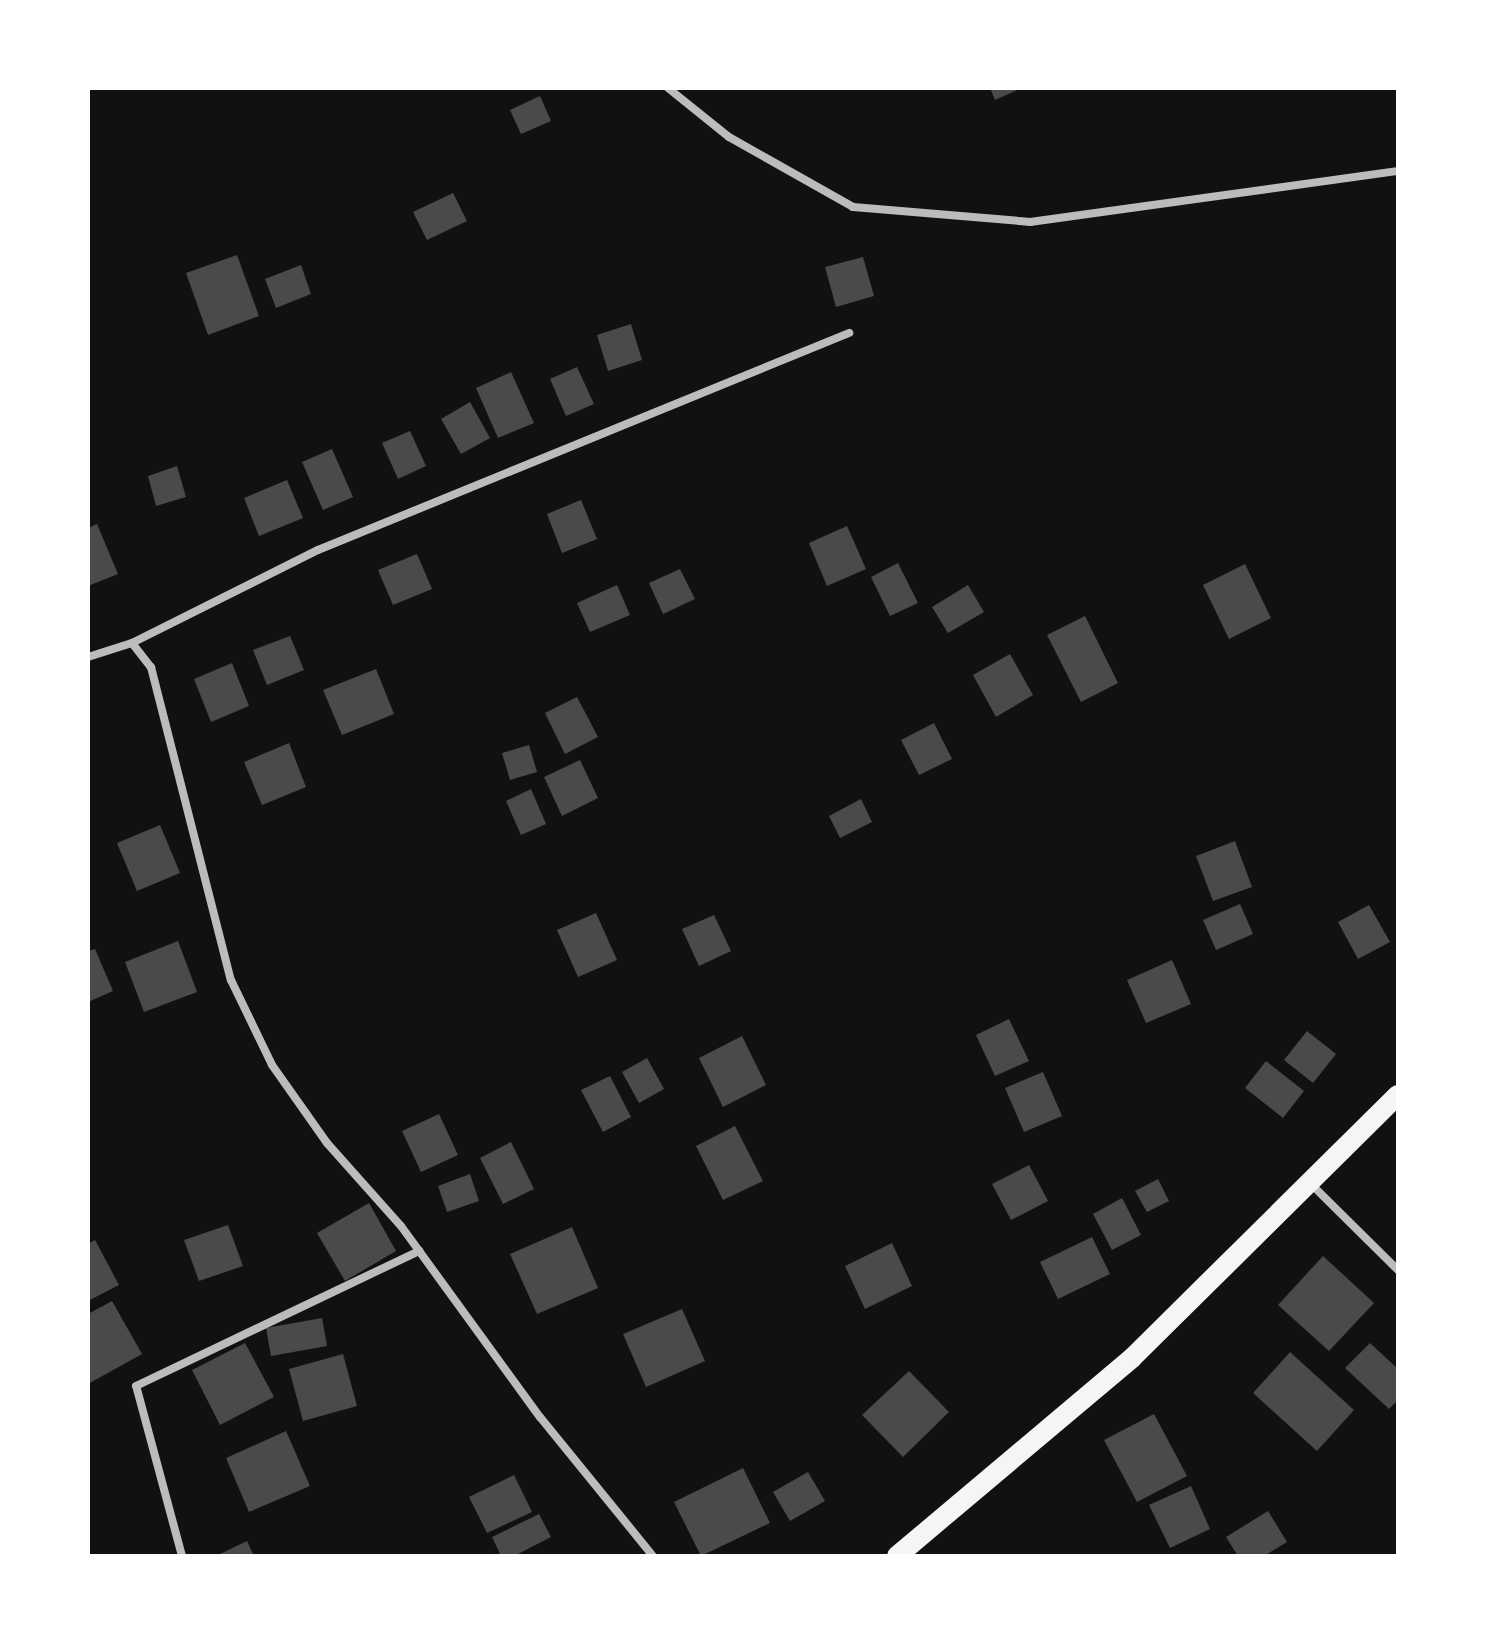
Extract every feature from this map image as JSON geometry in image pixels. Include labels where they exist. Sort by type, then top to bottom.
[{"type":"main road","points":[[897,1556],[1132,1358],[1398,1095]]},
{"type":"street","points":[[668,88],[729,137],[853,207],[1030,222],[1398,171]]},
{"type":"street","points":[[88,657],[132,643],[318,550],[849,333]]},
{"type":"street","points":[[132,643],[151,667],[231,980],[272,1065],[327,1143],[419,1251],[548,1428],[653,1556]]},
{"type":"street","points":[[1309,1183],[1398,1270]]},
{"type":"street","points":[[182,1556],[136,1386],[419,1251]]},
{"type":"building","points":[[990,88],[1022,88],[995,100]]},
{"type":"building","points":[[540,96],[551,121],[521,134],[510,110]]},
{"type":"building","points":[[453,193],[467,221],[427,240],[413,212]]},
{"type":"building","points":[[237,255],[259,316],[208,335],[186,273]]},
{"type":"building","points":[[863,257],[874,296],[836,307],[825,267]]},
{"type":"building","points":[[301,265],[311,294],[276,308],[265,279]]},
{"type":"building","points":[[631,324],[642,360],[608,371],[597,335]]},
{"type":"building","points":[[577,367],[594,404],[566,416],[550,379]]},
{"type":"building","points":[[511,372],[534,423],[498,438],[476,388]]},
{"type":"building","points":[[470,402],[490,438],[461,454],[441,419]]},
{"type":"building","points":[[410,431],[426,466],[398,479],[382,443]]},
{"type":"building","points":[[332,449],[353,497],[323,510],[302,462]]},
{"type":"building","points":[[177,466],[186,497],[156,506],[148,476]]},
{"type":"building","points":[[287,480],[303,518],[259,536],[244,498]]},
{"type":"building","points":[[581,500],[597,539],[562,553],[547,514]]},
{"type":"building","points":[[97,524],[118,574],[88,586],[88,528]]},
{"type":"building","points":[[847,526],[866,569],[827,586],[809,543]]},
{"type":"building","points":[[417,554],[432,589],[393,605],[378,570]]},
{"type":"building","points":[[898,563],[918,603],[890,616],[871,577]]},
{"type":"building","points":[[1245,564],[1271,618],[1229,639],[1203,585]]},
{"type":"building","points":[[680,569],[695,599],[663,614],[649,583]]},
{"type":"building","points":[[617,585],[630,615],[590,632],[577,603]]},
{"type":"building","points":[[968,585],[984,612],[948,633],[932,607]]},
{"type":"building","points":[[1085,616],[1118,683],[1081,702],[1047,635]]},
{"type":"building","points":[[290,636],[304,670],[267,685],[253,650]]},
{"type":"building","points":[[1010,654],[1033,695],[996,717],[973,675]]},
{"type":"building","points":[[232,663],[249,706],[211,722],[194,679]]},
{"type":"building","points":[[376,669],[394,714],[342,735],[323,690]]},
{"type":"building","points":[[577,697],[598,737],[565,754],[545,713]]},
{"type":"building","points":[[934,723],[952,759],[919,775],[901,740]]},
{"type":"building","points":[[289,743],[306,787],[262,805],[244,762]]},
{"type":"building","points":[[529,745],[537,772],[510,780],[502,753]]},
{"type":"building","points":[[580,760],[598,798],[562,816],[544,777]]},
{"type":"building","points":[[531,789],[546,824],[521,835],[506,801]]},
{"type":"building","points":[[861,799],[872,822],[840,838],[829,816]]},
{"type":"building","points":[[160,825],[180,873],[137,891],[117,843]]},
{"type":"building","points":[[1235,841],[1252,887],[1213,901],[1196,856]]},
{"type":"building","points":[[1240,904],[1253,934],[1216,950],[1203,920]]},
{"type":"building","points":[[1369,905],[1390,942],[1358,959],[1338,922]]},
{"type":"building","points":[[596,913],[617,960],[578,977],[557,930]]},
{"type":"building","points":[[714,915],[731,951],[699,966],[682,929]]},
{"type":"building","points":[[178,941],[197,992],[144,1012],[125,962]]},
{"type":"building","points":[[95,949],[113,991],[88,1002],[88,951]]},
{"type":"building","points":[[1172,960],[1191,1004],[1146,1023],[1127,980]]},
{"type":"building","points":[[1009,1019],[1029,1061],[995,1076],[976,1035]]},
{"type":"building","points":[[1307,1031],[1336,1054],[1313,1083],[1284,1060]]},
{"type":"building","points":[[742,1036],[766,1085],[723,1107],[699,1058]]},
{"type":"building","points":[[647,1058],[664,1089],[639,1103],[622,1072]]},
{"type":"building","points":[[1266,1061],[1304,1091],[1283,1118],[1245,1088]]},
{"type":"building","points":[[1043,1072],[1062,1116],[1024,1132],[1005,1088]]},
{"type":"building","points":[[610,1076],[631,1117],[603,1132],[581,1090]]},
{"type":"building","points":[[439,1114],[458,1155],[421,1172],[402,1131]]},
{"type":"building","points":[[735,1126],[763,1181],[723,1200],[696,1146]]},
{"type":"building","points":[[511,1142],[534,1189],[503,1204],[480,1158]]},
{"type":"building","points":[[1029,1165],[1048,1201],[1011,1220],[992,1184]]},
{"type":"building","points":[[470,1174],[479,1201],[447,1212],[438,1186]]},
{"type":"building","points":[[1158,1179],[1169,1201],[1147,1212],[1135,1191]]},
{"type":"building","points":[[1122,1198],[1141,1235],[1112,1250],[1093,1214]]},
{"type":"building","points":[[369,1203],[396,1251],[345,1281],[317,1233]]},
{"type":"building","points":[[228,1225],[243,1266],[199,1281],[184,1240]]},
{"type":"building","points":[[572,1227],[598,1288],[537,1314],[510,1254]]},
{"type":"building","points":[[1092,1237],[1110,1274],[1058,1299],[1040,1262]]},
{"type":"building","points":[[95,1240],[119,1285],[88,1301],[88,1244]]},
{"type":"building","points":[[892,1243],[912,1286],[865,1309],[845,1266]]},
{"type":"building","points":[[1323,1256],[1374,1303],[1329,1351],[1278,1305]]},
{"type":"building","points":[[112,1301],[142,1354],[88,1384],[88,1314]]},
{"type":"building","points":[[682,1309],[705,1361],[646,1387],[623,1334]]},
{"type":"building","points":[[322,1318],[327,1346],[271,1356],[266,1328]]},
{"type":"building","points":[[245,1343],[274,1397],[220,1425],[192,1370]]},
{"type":"building","points":[[1370,1343],[1398,1369],[1398,1400],[1389,1409],[1345,1368]]},
{"type":"building","points":[[1290,1352],[1354,1410],[1317,1451],[1253,1393]]},
{"type":"building","points":[[343,1354],[357,1406],[303,1421],[289,1369]]},
{"type":"building","points":[[909,1371],[949,1412],[903,1457],[862,1415]]},
{"type":"building","points":[[1154,1414],[1187,1476],[1137,1502],[1104,1440]]},
{"type":"building","points":[[286,1431],[310,1486],[249,1512],[226,1458]]},
{"type":"building","points":[[743,1468],[770,1523],[701,1556],[674,1502]]},
{"type":"building","points":[[808,1472],[825,1501],[790,1521],[773,1492]]},
{"type":"building","points":[[514,1475],[532,1512],[487,1533],[469,1497]]},
{"type":"building","points":[[1191,1486],[1210,1529],[1170,1548],[1149,1505]]},
{"type":"building","points":[[1268,1511],[1287,1542],[1264,1556],[1238,1556],[1226,1537]]},
{"type":"building","points":[[539,1514],[551,1537],[514,1556],[501,1556],[492,1537]]},
{"type":"building","points":[[247,1541],[254,1556],[216,1556]]}]
